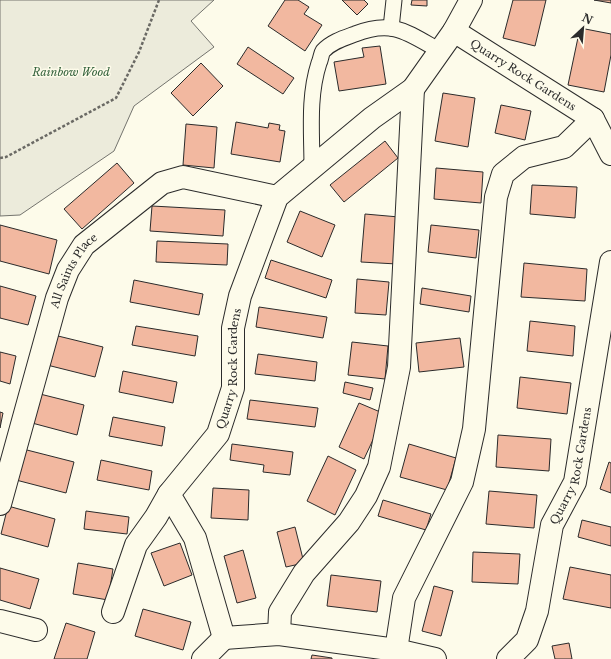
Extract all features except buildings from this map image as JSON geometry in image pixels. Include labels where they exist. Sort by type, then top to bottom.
[{"type":"street","name":"Quarry Rock Gardens","points":[[169,494],[218,434],[233,388],[233,328],[240,296],[277,197],[372,118],[413,89],[454,31],[471,0]]},
{"type":"street","name":"Quarry Rock Gardens","points":[[454,31],[593,119]]},
{"type":"street","points":[[279,634],[280,612],[304,573],[349,522],[366,496],[379,467],[399,367],[413,89]]},
{"type":"street","points":[[396,650],[404,598],[462,482],[464,474],[474,429],[496,197],[502,174],[524,157],[564,146],[593,119],[611,154]]},
{"type":"street","name":"All Saints Place","points":[[0,504],[57,298],[68,270],[84,245],[162,182],[183,177],[277,197]]},
{"type":"street","name":"Quarry Rock Gardens","points":[[508,659],[527,640],[537,611],[552,525],[575,482],[611,262]]},
{"type":"street","points":[[113,612],[136,545],[156,517],[169,494],[195,538],[224,638]]},
{"type":"street","points":[[0,621],[36,630]]},
{"type":"street","points":[[203,659],[224,638],[279,634],[396,650],[435,659]]},
{"type":"lane","points":[[391,28],[394,0]]},
{"type":"lane","points":[[312,168],[312,99],[317,71],[323,51],[336,41],[366,30],[391,28],[403,30],[440,51]]},
{"type":"path","points":[[0,158],[13,154],[116,98],[139,52],[159,0]]},
{"type":"green space","name":"Rainbow Wood","points":[[0,0],[214,0],[191,21],[214,47],[134,106],[114,151],[20,215],[0,216]]}]
